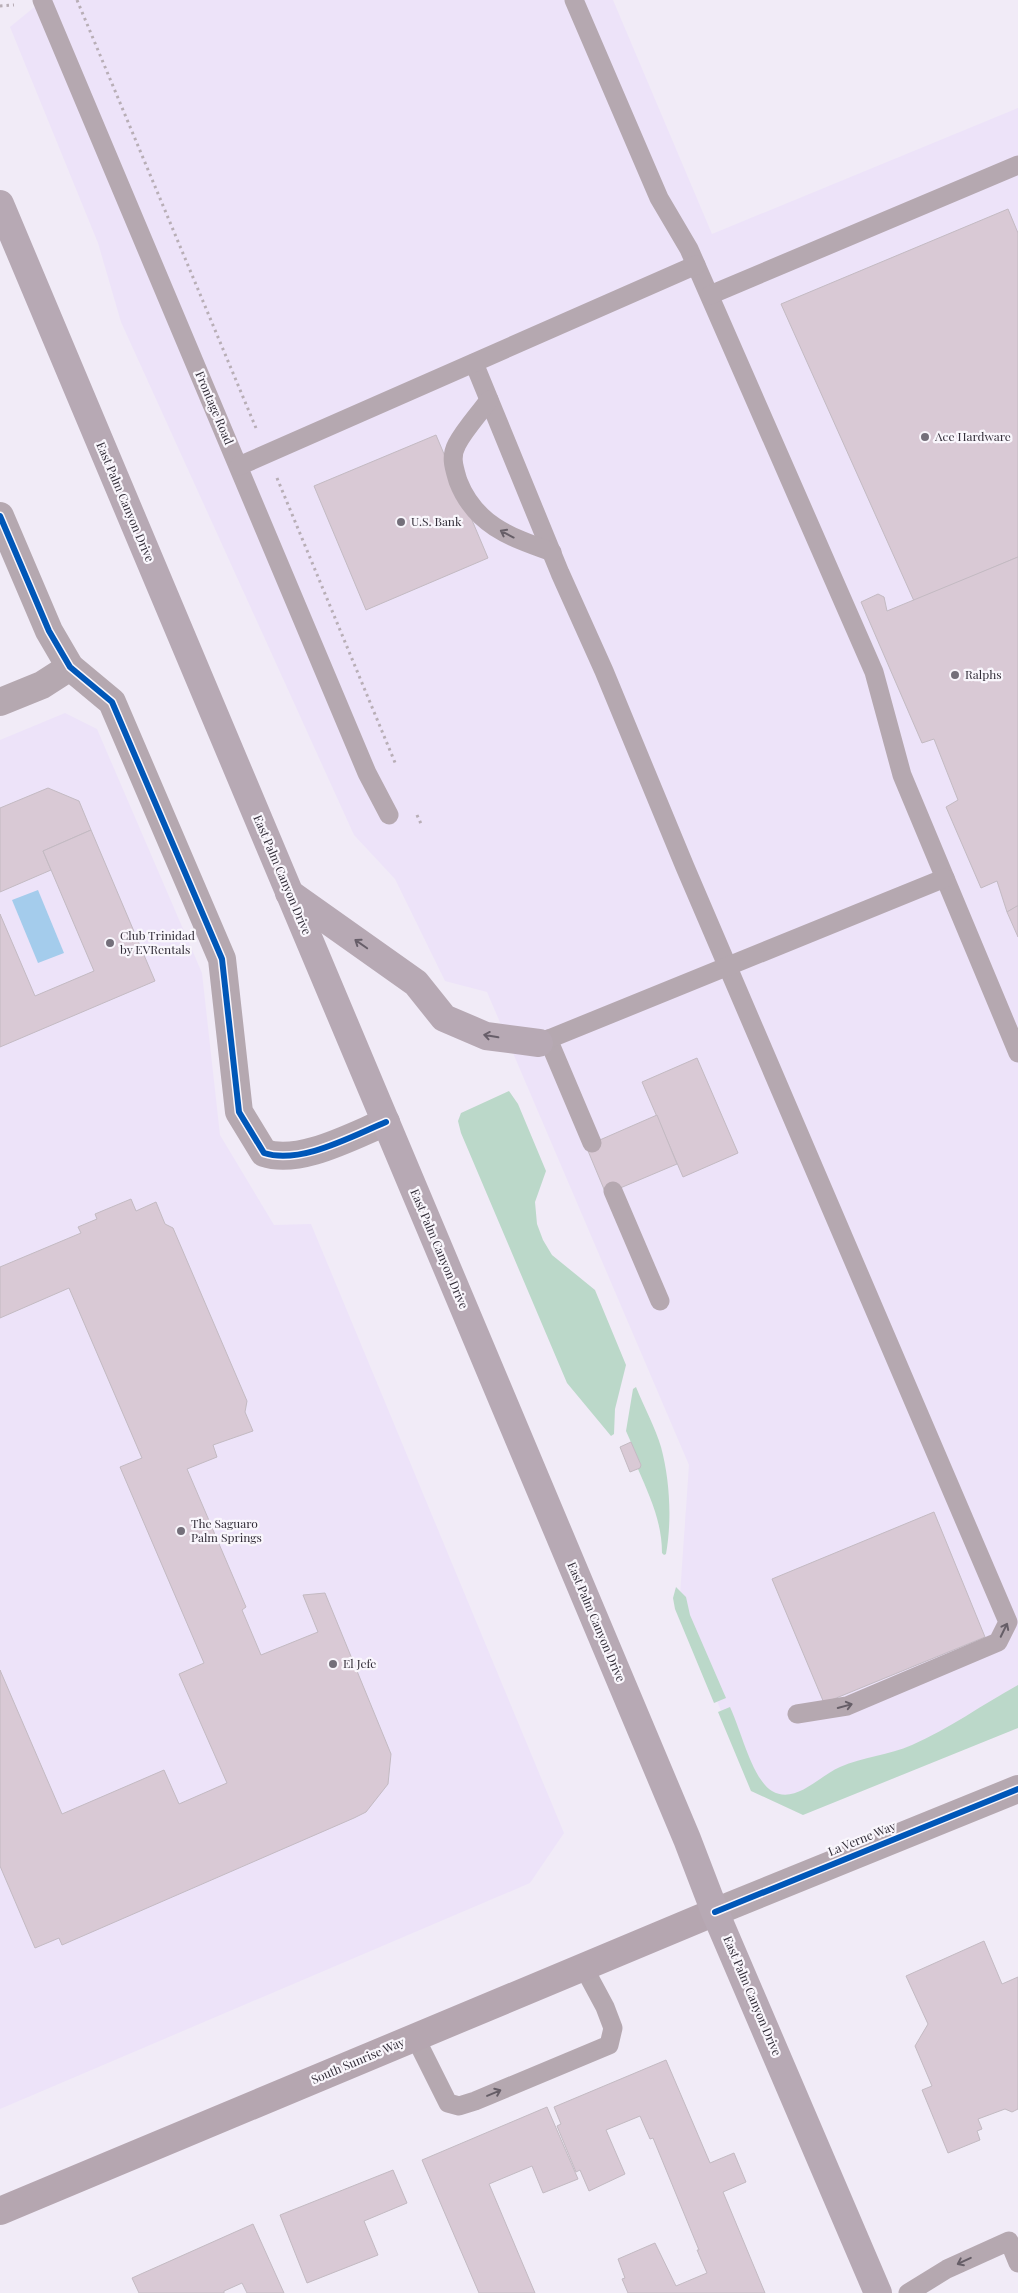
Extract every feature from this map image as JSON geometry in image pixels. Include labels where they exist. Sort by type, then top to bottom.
[{"type":"main road","name":"East Palm Canyon Drive","points":[[0,204],[683,1830],[715,1912],[878,2293]]},
{"type":"main road","points":[[289,893],[416,983],[444,1018],[486,1036],[544,1041]]},
{"type":"main road","name":"South Sunrise Way","points":[[0,2211],[715,1912]]},
{"type":"street","points":[[0,516],[49,631],[70,667],[112,702],[222,959],[239,1112],[264,1153],[276,1157],[304,1154],[386,1122]]},
{"type":"street","points":[[0,702],[42,685],[70,667]]},
{"type":"street","name":"La Verne Way","points":[[715,1912],[1018,1789]]},
{"type":"lane","name":"Frontage Road","points":[[42,0],[367,772],[389,816]]},
{"type":"lane","points":[[574,0],[659,198],[689,249],[710,295],[874,672],[902,774],[1018,1052]]},
{"type":"lane","points":[[710,295],[1018,165]]},
{"type":"lane","points":[[239,466],[696,264]]},
{"type":"lane","points":[[474,363],[727,966],[1008,1622],[998,1642],[847,1706],[797,1714]]},
{"type":"lane","points":[[489,400],[457,444],[452,463],[464,496],[479,516],[506,535],[552,552]]},
{"type":"lane","points":[[592,1143],[544,1041],[945,878]]},
{"type":"lane","points":[[613,1191],[660,1301]]},
{"type":"lane","points":[[416,2037],[448,2103],[459,2106],[609,2045],[613,2028],[605,2007],[583,1966]]},
{"type":"lane","points":[[908,2293],[947,2269],[1009,2241],[1018,2263]]},
{"type":"path","points":[[77,0],[398,768]]},
{"type":"path","points":[[0,6],[14,6]]},
{"type":"path","points":[[414,809],[422,826]]},
{"type":"shaded area","points":[[43,0],[613,0],[712,234],[1018,108],[1018,1722],[808,1808],[753,1788],[679,1609],[689,1465],[487,992],[445,981],[395,879],[354,835],[121,322],[98,243],[10,27]]},
{"type":"shaded area","points":[[65,713],[97,729],[202,973],[220,1135],[274,1225],[311,1224],[564,1833],[530,1883],[0,2109],[0,740]]},
{"type":"green space","points":[[509,1091],[518,1104],[546,1171],[535,1202],[537,1224],[543,1240],[552,1255],[595,1290],[626,1365],[615,1409],[614,1434],[611,1436],[567,1383],[461,1133],[458,1121],[461,1113]]},
{"type":"green space","points":[[636,1387],[653,1424],[664,1460],[669,1514],[668,1541],[666,1554],[664,1555],[662,1553],[660,1531],[654,1510],[638,1469],[641,1465],[626,1431],[633,1389]]},
{"type":"green space","points":[[676,1587],[686,1597],[690,1615],[726,1698],[714,1703],[675,1609],[673,1598]]},
{"type":"green space","points":[[1018,1685],[1018,1728],[803,1815],[751,1791],[718,1712],[730,1707],[753,1765],[765,1785],[772,1791],[789,1794],[807,1788],[840,1767],[894,1751],[926,1739]]},
{"type":"water","points":[[38,890],[64,953],[38,963],[12,900]]},
{"type":"building","points":[[1008,209],[1018,233],[1018,557],[914,601],[781,304]]},
{"type":"building","name":"U.S. Bank","points":[[436,435],[488,558],[366,610],[314,486]]},
{"type":"building","name":"Ralphs","points":[[1018,557],[1018,906],[1007,912],[997,881],[981,888],[946,807],[958,800],[934,739],[922,743],[861,602],[878,594],[884,597],[887,611]]},
{"type":"building","points":[[48,788],[79,801],[91,830],[43,851],[51,870],[0,892],[0,808]]},
{"type":"building","name":"Club Trinidad by EVRentals","points":[[91,830],[155,981],[0,1047],[0,914],[35,996],[94,971],[43,851]]},
{"type":"building","points":[[1018,906],[1018,937],[1007,912]]},
{"type":"building","points":[[697,1058],[738,1153],[683,1177],[642,1082]]},
{"type":"building","points":[[657,1115],[677,1164],[606,1194],[586,1146]]},
{"type":"building","name":"The Saguaro Palm Springs","points":[[131,1199],[136,1211],[156,1202],[165,1224],[173,1228],[247,1401],[245,1412],[253,1431],[213,1445],[217,1457],[187,1469],[246,1607],[242,1610],[261,1655],[318,1632],[303,1595],[325,1593],[391,1754],[388,1784],[366,1812],[354,1818],[62,1945],[59,1938],[35,1948],[0,1866],[0,1670],[62,1814],[164,1770],[179,1804],[227,1783],[179,1674],[204,1663],[120,1467],[142,1458],[69,1288],[0,1318],[0,1267],[81,1233],[78,1227],[97,1219],[95,1214]]},
{"type":"building","points":[[631,1442],[641,1465],[640,1468],[630,1472],[620,1447]]},
{"type":"building","points":[[934,1512],[985,1637],[824,1703],[772,1579]]},
{"type":"building","points":[[984,1941],[1002,1984],[1018,1977],[1018,2109],[1012,2112],[1005,2109],[978,2119],[982,2129],[977,2131],[980,2140],[948,2153],[922,2090],[932,2086],[915,2046],[928,2024],[906,1976]]},
{"type":"building","points":[[666,2060],[710,2163],[734,2153],[746,2182],[723,2192],[765,2293],[628,2293],[622,2279],[625,2278],[618,2259],[655,2243],[676,2286],[707,2273],[653,2138],[650,2139],[640,2116],[606,2130],[625,2174],[589,2191],[580,2170],[576,2172],[557,2126],[561,2124],[554,2107]]},
{"type":"building","points":[[547,2107],[578,2179],[543,2193],[532,2166],[489,2184],[535,2293],[479,2293],[422,2160]]},
{"type":"building","points":[[393,2170],[407,2203],[364,2221],[378,2255],[307,2283],[280,2215]]},
{"type":"building","points":[[253,2224],[284,2293],[247,2293],[242,2283],[224,2291],[224,2293],[139,2293],[132,2278]]},
{"type":"cycle path","points":[[0,516],[49,631],[70,667],[112,702],[222,959],[239,1112],[264,1153],[278,1156],[309,1152],[342,1141],[386,1122]]},
{"type":"cycle path","points":[[715,1912],[1018,1789]]},
{"type":"place","name":"Ace Hardware","points":[[925,437]]},
{"type":"place","name":"U.S. Bank","points":[[401,522]]},
{"type":"place","name":"Ralphs","points":[[955,675]]},
{"type":"place","name":"Club Trinidad by EVRentals","points":[[110,943]]},
{"type":"place","name":"The Saguaro Palm Springs","points":[[181,1531]]},
{"type":"place","name":"El Jefe","points":[[333,1664]]}]
